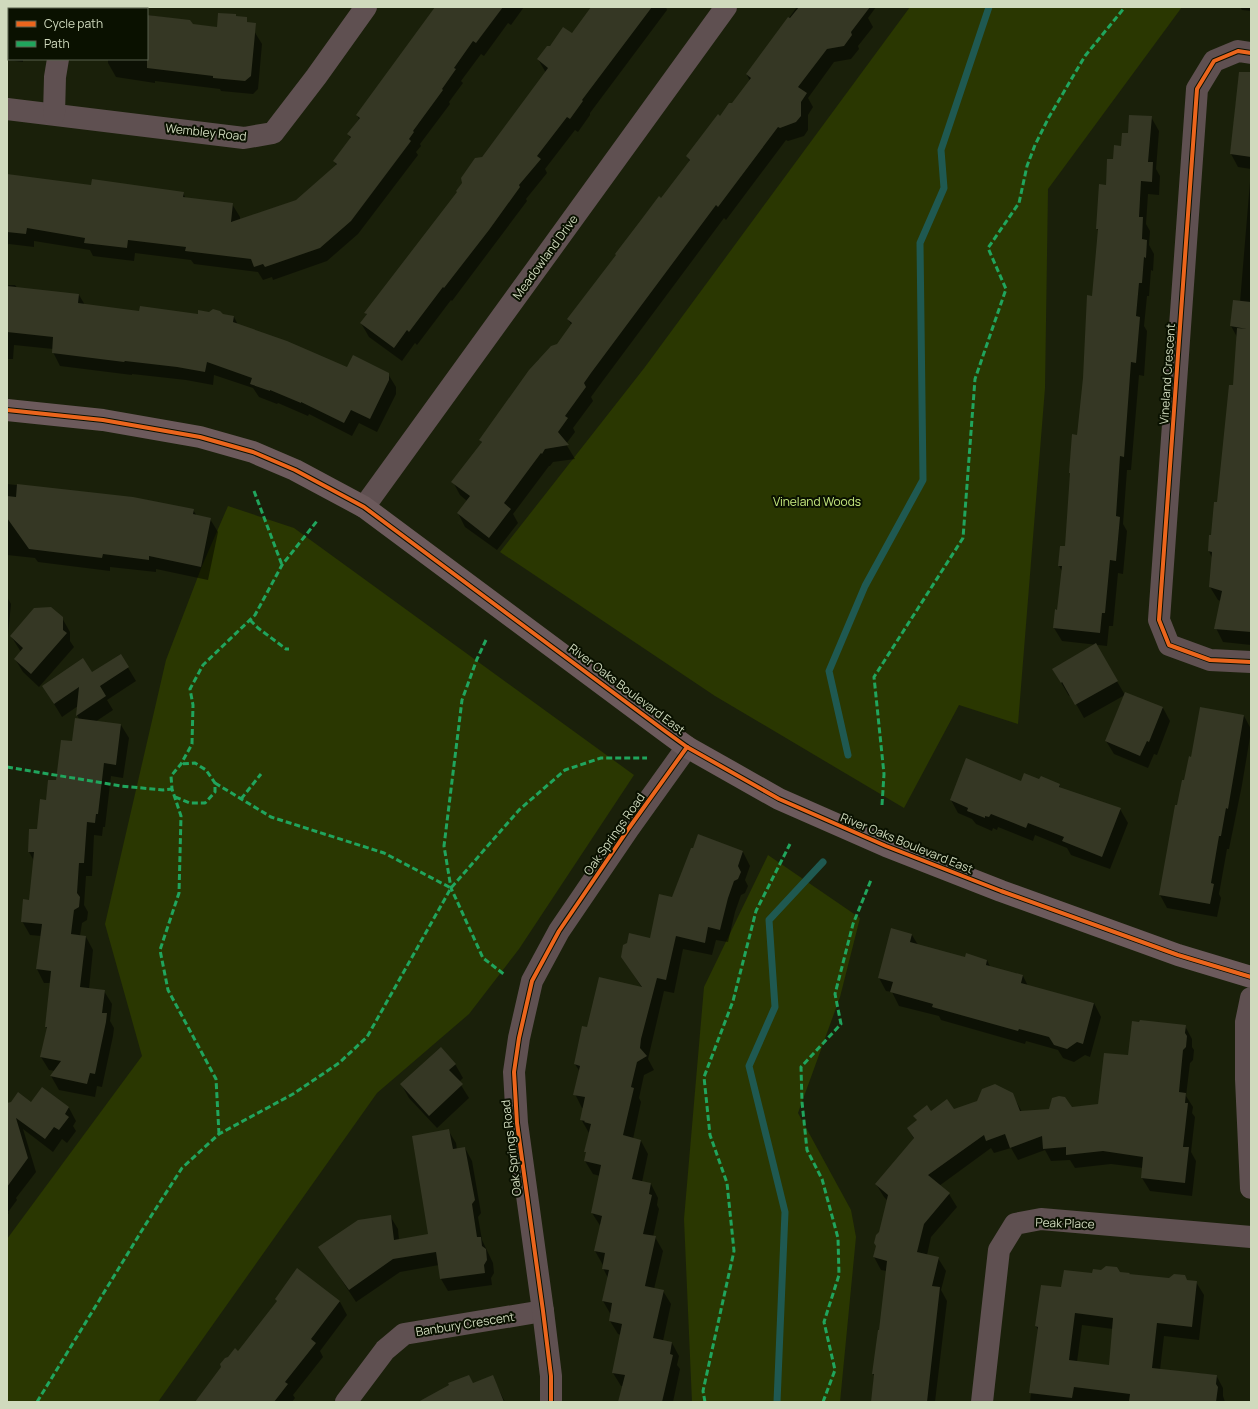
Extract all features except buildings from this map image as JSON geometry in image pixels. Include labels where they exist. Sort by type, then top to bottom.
[{"type":"street","name":"Wembley Road","points":[[7,109],[244,138],[273,133],[316,77],[366,7]]},
{"type":"street","name":"Meadowland Drive","points":[[364,507],[726,7]]},
{"type":"street","name":"Vineland Crescent","points":[[1251,53],[1238,51],[1214,60],[1196,89],[1159,620],[1168,645],[1210,660],[1251,662]]},
{"type":"street","points":[[54,114],[55,77],[58,60]]},
{"type":"street","name":"River Oaks Boulevard East","points":[[7,410],[103,420],[200,437],[253,452],[295,470],[364,507],[687,747],[779,800],[886,846],[1001,892],[1178,955],[1251,977]]},
{"type":"street","name":"Oak Springs Road","points":[[551,1402],[551,1376],[517,1123],[514,1072],[519,1038],[532,981],[559,932],[629,828],[687,747]]},
{"type":"street","points":[[1251,998],[1246,1022],[1246,1079],[1251,1188]]},
{"type":"street","name":"Peak Place","points":[[982,1402],[999,1250],[1015,1224],[1041,1219],[1251,1237]]},
{"type":"street","name":"Banbury Crescent","points":[[346,1402],[385,1350],[404,1334],[543,1311]]},
{"type":"green space","name":"Vineland Woods","points":[[910,7],[1182,7],[1048,189],[1045,388],[1018,724],[959,705],[904,808],[715,696],[500,552],[645,367]]},
{"type":"green space","points":[[228,506],[294,528],[634,775],[519,949],[469,1014],[377,1093],[158,1402],[7,1402],[7,1239],[142,1056],[105,924],[166,660],[202,566]]},
{"type":"green space","points":[[768,855],[860,918],[840,997],[798,1113],[851,1210],[856,1237],[840,1402],[692,1402],[684,1219],[704,987]]},
{"type":"waterway","points":[[848,755],[829,671],[865,586],[923,480],[920,243],[944,188],[941,150],[989,7]]},
{"type":"waterway","points":[[777,1402],[785,1212],[749,1066],[775,1007],[769,920],[823,862]]},
{"type":"marked path","points":[[882,805],[884,774],[874,677],[963,538],[975,379],[1006,289],[988,248],[1019,203],[1027,166],[1035,145],[1049,117],[1085,56],[1125,7]]},
{"type":"marked path","points":[[254,491],[282,565]]},
{"type":"marked path","points":[[219,1134],[216,1079],[168,990],[160,950],[179,893],[181,816],[172,789],[171,776],[181,764],[192,744],[193,705],[190,689],[203,665],[255,615],[282,565],[317,521]]},
{"type":"marked path","points":[[250,620],[258,628],[286,649],[289,649]]},
{"type":"marked path","points":[[486,640],[477,659],[462,700],[444,846],[451,888],[483,958],[505,975]]},
{"type":"marked path","points":[[37,1402],[144,1227],[182,1168],[219,1134],[293,1094],[339,1063],[367,1037],[451,888],[519,810],[565,770],[601,758],[647,758]]},
{"type":"marked path","points":[[175,797],[190,803],[205,803],[215,792],[215,783],[206,770],[195,763],[181,764]]},
{"type":"marked path","points":[[7,767],[121,786],[163,790],[172,789]]},
{"type":"marked path","points":[[241,799],[261,774]]},
{"type":"marked path","points":[[215,783],[271,817],[384,853],[451,888]]},
{"type":"marked path","points":[[705,1402],[703,1391],[734,1251],[727,1183],[710,1135],[704,1077],[733,1001],[756,911],[790,844]]},
{"type":"marked path","points":[[823,1402],[835,1370],[824,1322],[839,1275],[838,1238],[822,1179],[807,1150],[802,1102],[801,1067],[841,1024],[835,994],[853,924],[871,880]]},
{"type":"cycle path","points":[[1251,53],[1238,51],[1214,61],[1197,89],[1159,620],[1169,645],[1210,660],[1251,662]]},
{"type":"cycle path","points":[[7,410],[103,420],[200,437],[253,452],[295,470],[364,507],[687,747],[779,799],[886,846],[1001,891],[1178,955],[1251,977]]},
{"type":"cycle path","points":[[551,1402],[551,1376],[517,1123],[514,1072],[519,1038],[532,981],[559,931],[629,828],[687,747]]}]
